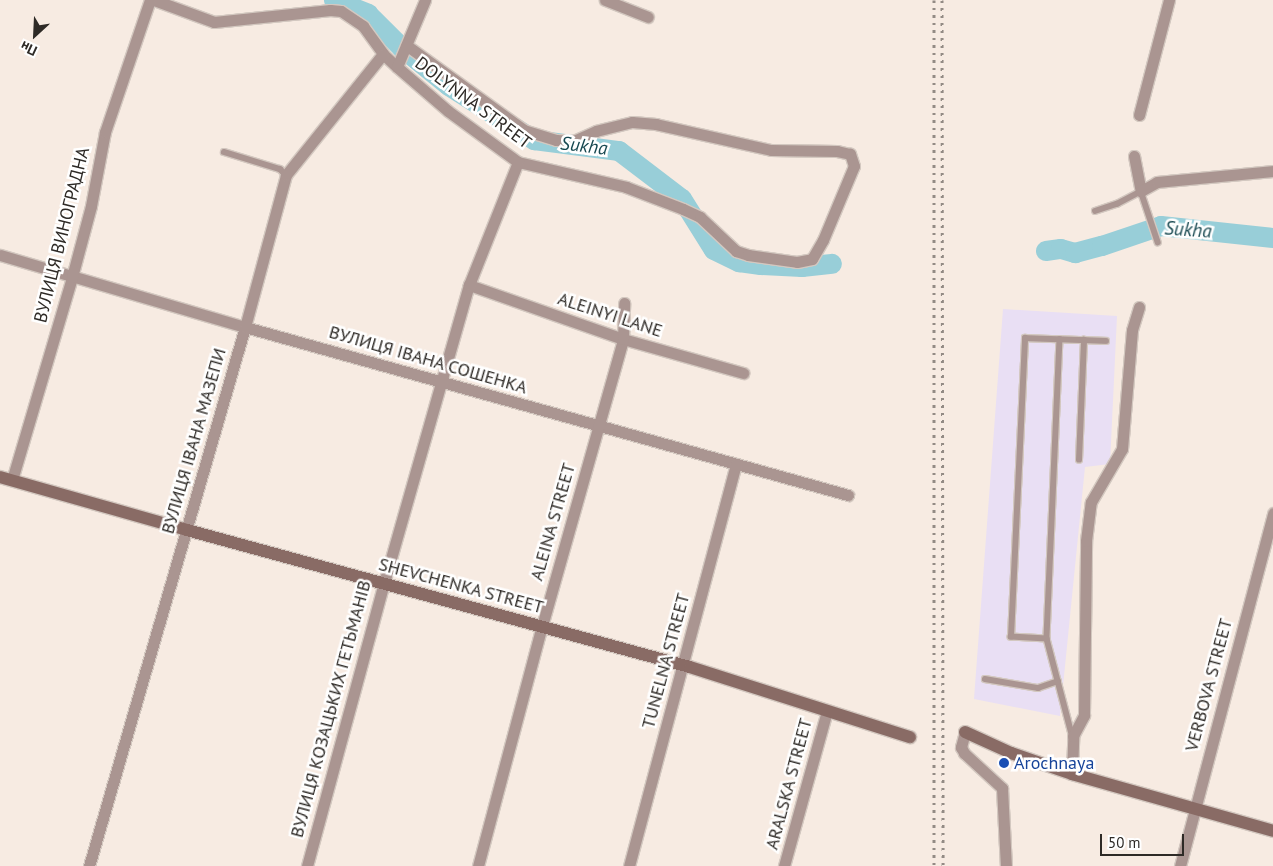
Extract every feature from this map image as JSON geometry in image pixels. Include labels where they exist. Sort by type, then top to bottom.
[{"type":"street","name":"ВУЛИЦЯ ВИНОГРАДНА","points":[[6,478],[72,277],[91,206],[105,132],[150,0]]},
{"type":"street","name":"DOLYNNA STREET","points":[[154,0],[214,22],[330,10],[341,11],[364,26],[384,54],[448,111],[518,162],[626,187],[683,210],[700,217],[736,251],[797,262],[812,259],[823,240],[854,166],[854,159],[850,154],[837,151],[771,150],[702,133],[632,122],[596,131],[574,141],[556,140],[524,130],[406,46]]},
{"type":"street","points":[[398,65],[425,0]]},
{"type":"street","points":[[605,0],[648,17]]},
{"type":"street","points":[[1139,114],[1169,0]]},
{"type":"street","name":"ВУЛИЦЯ ІВАНА МАЗЕПИ","points":[[90,866],[245,327],[286,176],[384,54]]},
{"type":"street","points":[[1134,156],[1141,191],[1156,182],[1273,171]]},
{"type":"street","name":"ВУЛИЦЯ КОЗАЦЬКИХ ГЕТЬМАНІВ","points":[[307,866],[384,583],[469,285],[518,162]]},
{"type":"street","name":"ВУЛИЦЯ ІВАНА СОШЕНКА","points":[[0,255],[245,327],[442,380],[848,495]]},
{"type":"street","name":"ALEINYI LANE","points":[[469,285],[623,339],[742,373]]},
{"type":"street","name":"ALEINA STREET","points":[[478,866],[542,626],[623,339],[624,303]]},
{"type":"street","points":[[1072,774],[1073,736],[1084,715],[1086,541],[1091,502],[1122,449],[1132,330],[1138,307]]},
{"type":"street","name":"TUNELNA STREET","points":[[628,866],[736,464]]},
{"type":"street","name":"SHEVCHENKA STREET","points":[[6,478],[187,530],[683,665],[910,737]]},
{"type":"street","name":"VERBOVA STREET","points":[[1180,866],[1273,513]]},
{"type":"street","name":"ARALSKA STREET","points":[[784,866],[827,711]]},
{"type":"street","points":[[1006,866],[1002,788],[964,753],[961,746],[965,732],[1011,753],[1072,774],[1273,831]]},
{"type":"lane","points":[[224,152],[280,169],[286,176]]},
{"type":"lane","points":[[1095,212],[1141,191],[1158,242]]},
{"type":"lane","points":[[1047,639],[1011,637],[1024,338],[1106,342]]},
{"type":"lane","points":[[1060,339],[1047,639],[1073,736]]},
{"type":"lane","points":[[1079,460],[1084,340]]},
{"type":"lane","points":[[985,678],[1038,688],[1058,681]]},
{"type":"shaded area","points":[[1003,309],[1117,316],[1110,464],[1085,467],[1060,716],[974,699]]},
{"type":"waterway","name":"Sukha","points":[[334,0],[368,14],[402,48],[449,86],[534,140],[619,151],[682,199],[714,250],[739,262],[761,265],[802,267],[832,264]]},
{"type":"waterway","name":"Sukha","points":[[1046,251],[1061,249],[1075,253],[1161,226],[1273,238]]},
{"type":"railway","points":[[934,0],[934,866]]},
{"type":"railway","points":[[942,0],[943,866]]},
{"type":"place","name":"Arochnaya","points":[[1004,763]]}]
